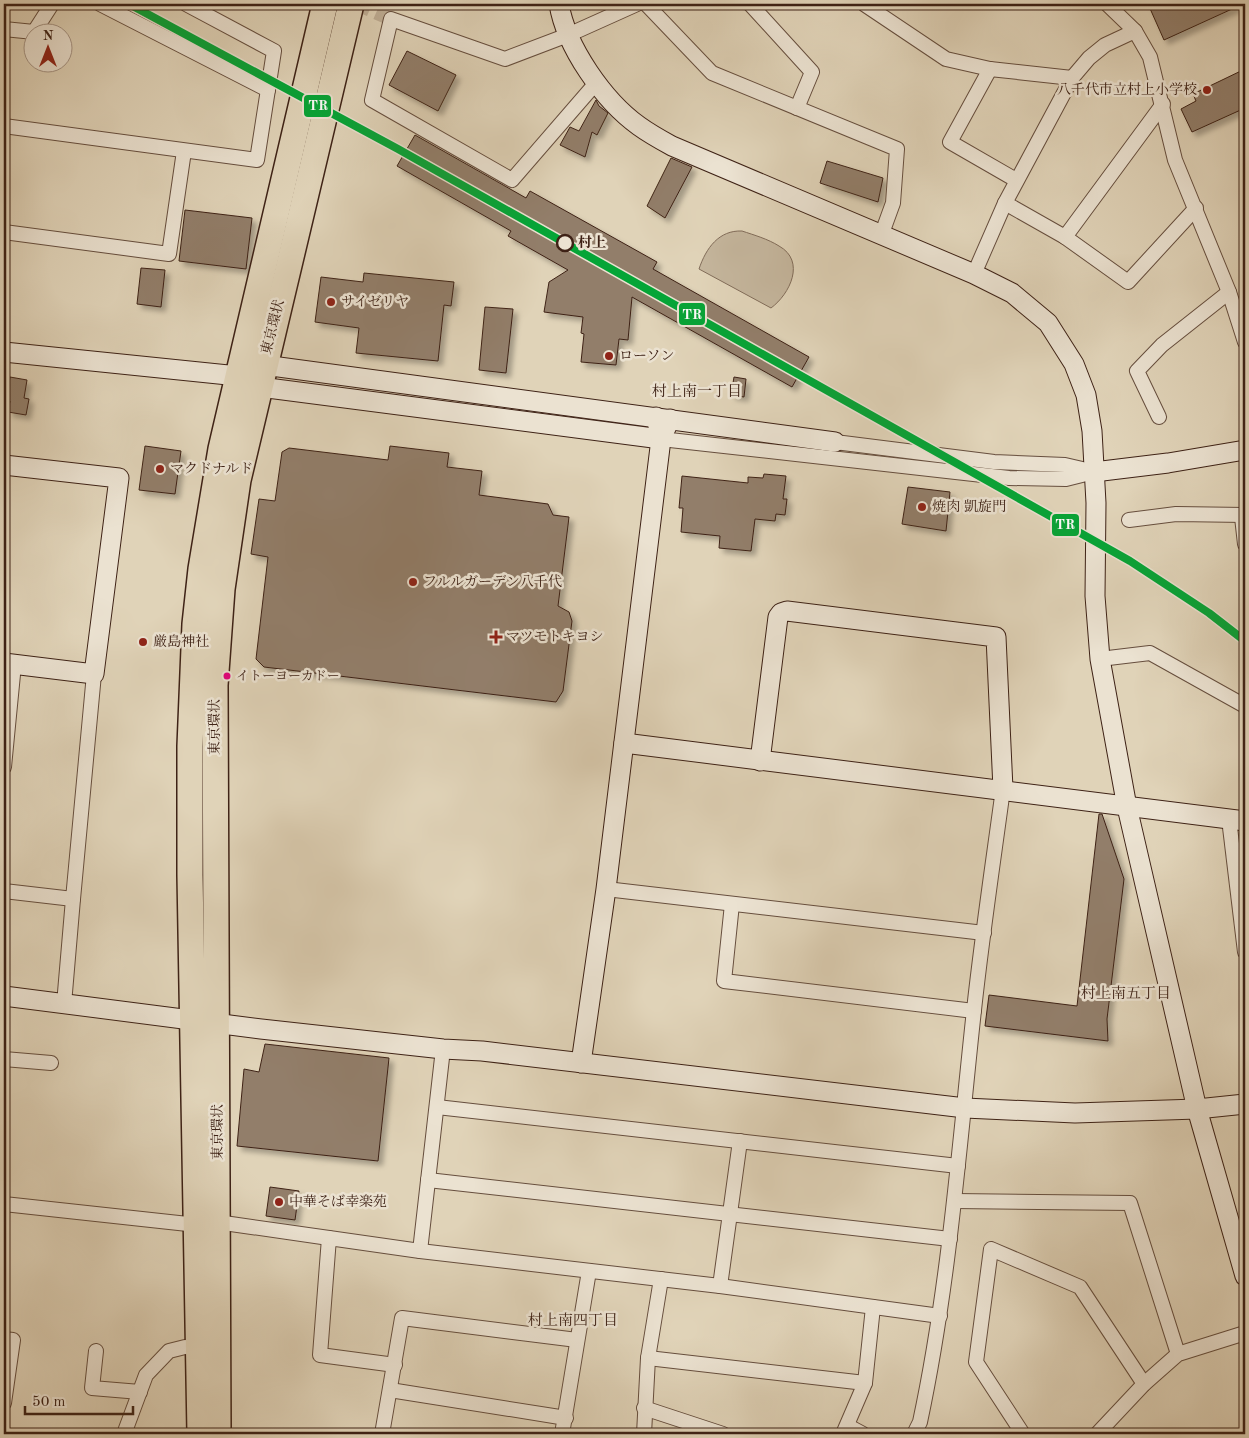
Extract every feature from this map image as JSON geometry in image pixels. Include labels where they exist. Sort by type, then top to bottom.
[{"type":"highway","name":"東京環状","points":[[200,1434],[207,1232],[218,1023],[215,684],[222,588],[254,376],[325,4]]},
{"type":"highway","name":"東京環状","points":[[218,1434],[207,1232],[192,1020],[190,746],[194,634],[210,514],[254,376],[350,4]]},
{"type":"highway","points":[[184,1434],[184,1307],[207,1232]]},
{"type":"highway","points":[[207,1232],[228,1314],[232,1434]]},
{"type":"street","points":[[4,29],[34,32],[52,4]]},
{"type":"street","points":[[100,4],[268,90]]},
{"type":"street","points":[[4,126],[257,160],[274,51],[186,4]]},
{"type":"street","points":[[559,4],[568,35],[596,83],[638,126],[672,146],[880,236],[974,274],[1012,293],[1048,323],[1074,364],[1086,395],[1092,431],[1095,596],[1100,659],[1127,807],[1197,1108],[1245,1276]]},
{"type":"street","points":[[596,83],[512,180],[372,100],[391,19],[504,59],[568,35],[637,4]]},
{"type":"street","points":[[646,4],[712,73],[897,148],[893,203],[880,236]]},
{"type":"street","points":[[750,4],[812,72],[797,108]]},
{"type":"street","points":[[864,4],[946,59],[990,68],[1072,78]]},
{"type":"street","points":[[1106,4],[1135,31],[1150,56],[1175,160],[1229,292],[1245,342]]},
{"type":"street","points":[[974,274],[1016,180],[1072,78],[1089,58],[1106,45],[1135,31]]},
{"type":"street","points":[[990,68],[950,142],[1016,180]]},
{"type":"street","points":[[1065,237],[1163,104]]},
{"type":"street","points":[[4,232],[169,254],[184,151]]},
{"type":"street","points":[[1005,203],[1065,237],[1128,282],[1196,208]]},
{"type":"street","points":[[1159,417],[1137,371],[1162,345],[1229,292]]},
{"type":"street","points":[[4,352],[663,418],[994,462],[1065,465],[1094,472]]},
{"type":"street","points":[[254,376],[661,439],[1009,478],[1066,479],[1094,472],[1168,463],[1245,450]]},
{"type":"street","points":[[581,1063],[606,889],[663,418]]},
{"type":"street","points":[[4,465],[119,478],[94,674],[64,1004]]},
{"type":"street","points":[[1129,520],[1176,514],[1243,516],[1245,544]]},
{"type":"street","points":[[760,761],[778,617],[781,613],[787,612],[996,637],[1003,789],[974,1011],[955,1201],[940,1316],[920,1422],[914,1434]]},
{"type":"street","points":[[1100,659],[1150,654],[1245,706]]},
{"type":"street","points":[[4,767],[9,664],[94,674]]},
{"type":"street","points":[[624,743],[1003,789],[1127,807],[1237,820],[1245,952]]},
{"type":"street","points":[[606,889],[984,933]]},
{"type":"street","points":[[4,891],[73,899]]},
{"type":"street","points":[[732,904],[724,980],[974,1011]]},
{"type":"street","points":[[4,996],[192,1020],[443,1049],[482,1051],[965,1108],[1076,1113],[1245,1104]]},
{"type":"street","points":[[420,1251],[443,1049]]},
{"type":"street","points":[[4,1059],[51,1063]]},
{"type":"street","points":[[437,1107],[958,1166]]},
{"type":"street","points":[[720,1286],[740,1141]]},
{"type":"street","points":[[428,1180],[950,1239]]},
{"type":"street","points":[[955,1201],[1130,1203],[1178,1354]]},
{"type":"street","points":[[4,1204],[207,1232],[330,1238],[420,1251],[720,1286],[940,1316]]},
{"type":"street","points":[[330,1238],[320,1355],[395,1365]]},
{"type":"street","points":[[1023,1434],[976,1362],[990,1249],[1080,1288],[1144,1384]]},
{"type":"street","points":[[562,1434],[588,1271]]},
{"type":"street","points":[[644,1434],[648,1358],[661,1279]]},
{"type":"street","points":[[863,1434],[846,1430],[865,1384],[873,1307]]},
{"type":"street","points":[[382,1434],[402,1318],[577,1340]]},
{"type":"street","points":[[1097,1434],[1144,1384],[1178,1354],[1245,1333]]},
{"type":"street","points":[[4,1339],[12,1340],[4,1403]]},
{"type":"street","points":[[124,1434],[146,1375],[169,1351],[185,1347]]},
{"type":"street","points":[[96,1351],[92,1388],[140,1392]]},
{"type":"street","points":[[648,1358],[865,1384]]},
{"type":"street","points":[[390,1390],[566,1418]]},
{"type":"street","points":[[644,1408],[723,1434]]},
{"type":"shaded area","points":[[734,231],[742,231],[761,237],[779,246],[787,252],[792,260],[793,269],[789,286],[784,295],[771,308],[699,269],[705,254],[714,242]]},
{"type":"building","points":[[1148,4],[1243,4],[1164,40]]},
{"type":"building","points":[[407,51],[456,75],[438,111],[389,85]]},
{"type":"building","points":[[1245,69],[1245,108],[1192,132],[1181,109],[1196,101],[1193,94]]},
{"type":"building","points":[[596,100],[599,106],[608,113],[597,135],[592,132],[585,157],[560,145],[570,127],[579,131]]},
{"type":"building","points":[[415,135],[526,198],[530,191],[657,262],[653,269],[809,357],[792,387],[632,297],[628,340],[619,339],[616,365],[581,362],[584,334],[581,333],[583,317],[544,312],[549,282],[568,270],[508,236],[511,231],[397,166]]},
{"type":"building","points":[[671,158],[692,167],[665,218],[647,206]]},
{"type":"building","points":[[827,161],[883,178],[878,202],[820,183]]},
{"type":"building","points":[[185,210],[252,218],[246,269],[179,261]]},
{"type":"building","points":[[141,268],[165,270],[161,307],[137,304]]},
{"type":"building","points":[[364,273],[454,282],[451,306],[444,305],[438,361],[356,353],[359,328],[315,322],[321,277],[363,282]]},
{"type":"building","points":[[485,307],[513,309],[506,373],[479,370]]},
{"type":"building","points":[[10,377],[27,380],[24,398],[29,399],[26,415],[8,412],[10,401],[6,401]]},
{"type":"building","points":[[734,377],[746,379],[744,397],[731,395]]},
{"type":"building","points":[[145,446],[181,451],[175,494],[139,490]]},
{"type":"building","name":"フルルガーデン八千代","points":[[390,446],[449,453],[447,467],[482,471],[479,495],[548,504],[553,515],[569,517],[558,606],[569,612],[572,621],[563,691],[556,702],[264,667],[256,659],[268,557],[251,554],[259,499],[275,501],[282,452],[289,448],[388,460]]},
{"type":"building","points":[[764,474],[786,476],[783,499],[787,499],[785,515],[776,514],[775,521],[755,519],[751,551],[719,548],[720,536],[681,532],[683,508],[679,508],[682,476],[748,483],[748,477],[763,478]]},
{"type":"building","points":[[908,487],[950,492],[946,531],[902,524]]},
{"type":"building","points":[[1099,814],[1102,814],[1124,879],[1107,1019],[1108,1041],[985,1026],[989,995],[1077,1006]]},
{"type":"building","points":[[265,1044],[389,1058],[378,1161],[237,1146],[244,1069],[259,1072]]},
{"type":"building","points":[[270,1187],[299,1191],[295,1220],[266,1216]]},
{"type":"tunnel","points":[[357,4],[391,19]]},
{"type":"transit line","name":"TR","points":[[129,4],[398,149],[1130,561],[1209,613],[1245,641]]},
{"type":"place","name":"八千代市立村上小学校","points":[[1207,90]]},
{"type":"place","name":"村上","points":[[565,243]]},
{"type":"place","name":"サイゼリヤ","points":[[331,302]]},
{"type":"place","name":"ローソン","points":[[609,356]]},
{"type":"place","name":"マクドナルド","points":[[160,469]]},
{"type":"place","name":"焼肉 凱旋門","points":[[922,507]]},
{"type":"place","name":"フルルガーデン八千代","points":[[413,582]]},
{"type":"place","name":"マツモトキヨシ","points":[[496,637]]},
{"type":"place","name":"厳島神社","points":[[143,642]]},
{"type":"place","name":"イトーヨーカドー","points":[[227,676]]},
{"type":"place","name":"中華そば幸楽苑","points":[[279,1202]]},
{"type":"district","name":"村上南一丁目","points":[[697,392]]},
{"type":"district","name":"村上南五丁目","points":[[1126,994]]},
{"type":"district","name":"村上南四丁目","points":[[573,1321]]}]
